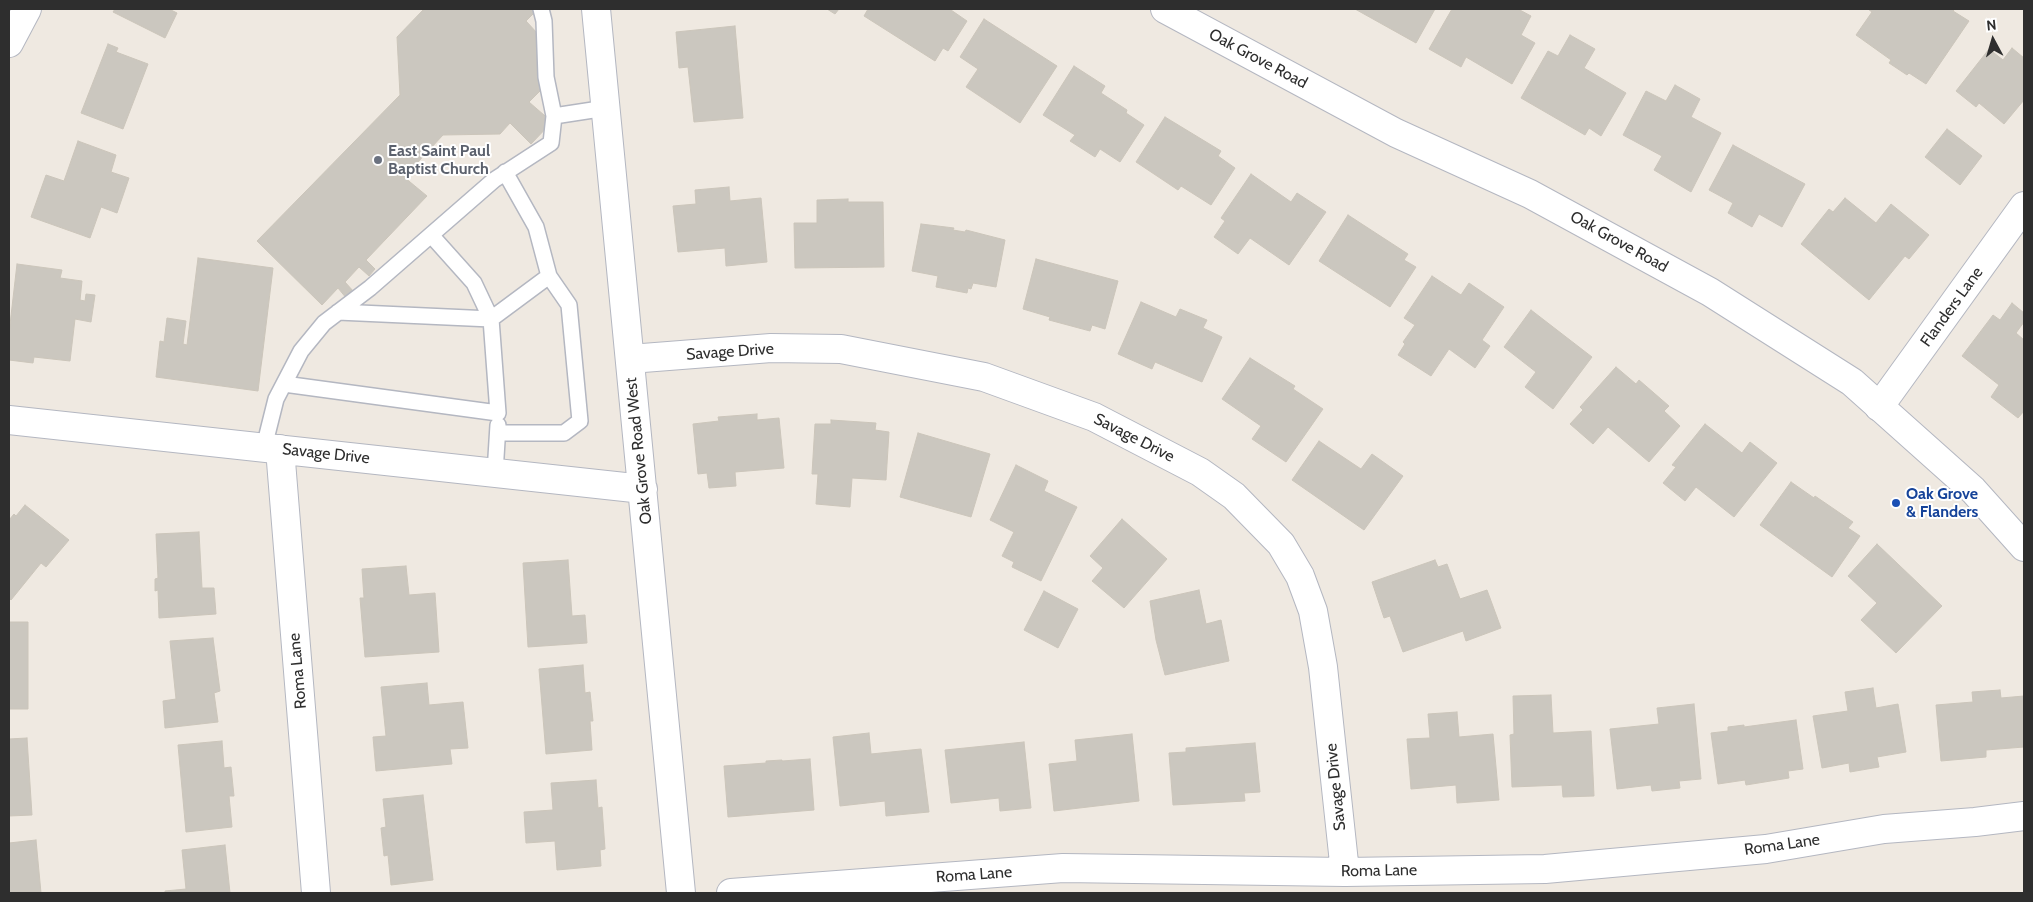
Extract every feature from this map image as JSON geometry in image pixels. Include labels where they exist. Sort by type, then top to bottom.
[{"type":"street","points":[[9,43],[27,9]]},
{"type":"street","name":"Oak Grove Road West","points":[[596,9],[681,893]]},
{"type":"street","name":"Oak Grove Road","points":[[1166,9],[1396,133],[1530,194],[1710,292],[1852,382],[1973,490],[2024,546]]},
{"type":"street","name":"Flanders Lane","points":[[1879,407],[2024,206]]},
{"type":"street","name":"Savage Drive","points":[[630,359],[771,348],[841,349],[984,377],[1094,417],[1200,472],[1234,496],[1281,544],[1300,576],[1313,611],[1323,666],[1345,872]]},
{"type":"street","name":"Savage Drive","points":[[9,420],[643,489]]},
{"type":"street","name":"Roma Lane","points":[[272,448],[316,893]]},
{"type":"street","name":"Roma Lane","points":[[731,893],[1062,868],[1345,872],[1545,869],[1766,849],[1884,828],[1975,822],[2024,816]]},
{"type":"lane","points":[[272,448],[276,398],[301,352],[324,323],[370,288],[494,180],[551,143],[554,116],[546,77],[544,21],[541,9]]},
{"type":"lane","points":[[554,116],[606,108]]},
{"type":"lane","points":[[498,433],[564,433],[580,421],[569,305],[549,276],[536,227],[505,172]]},
{"type":"lane","points":[[431,235],[474,284],[491,319],[498,413],[495,472]]},
{"type":"lane","points":[[338,312],[491,319],[549,276]]},
{"type":"lane","points":[[284,384],[498,413]]},
{"type":"building","points":[[115,9],[169,9],[177,13],[165,38],[113,12]]},
{"type":"building","name":"East Saint Paul Baptist Church","points":[[424,9],[536,9],[526,21],[538,34],[540,91],[529,102],[552,122],[531,144],[510,123],[500,134],[443,135],[404,177],[427,196],[366,260],[375,269],[369,276],[359,267],[345,282],[354,292],[347,299],[338,288],[322,305],[257,241],[400,95],[397,37]]},
{"type":"building","points":[[827,9],[839,9],[835,14]]},
{"type":"building","points":[[868,9],[952,9],[967,21],[948,51],[943,48],[935,61],[864,16]]},
{"type":"building","points":[[1355,9],[1435,9],[1416,43]]},
{"type":"building","points":[[1452,9],[1518,9],[1531,16],[1521,35],[1535,43],[1512,84],[1466,57],[1461,67],[1429,49]]},
{"type":"building","points":[[1868,9],[1955,9],[1953,11],[1969,21],[1926,84],[1909,73],[1907,75],[1889,63],[1891,60],[1856,35],[1872,12]]},
{"type":"building","points":[[984,19],[1057,66],[1020,123],[966,87],[978,69],[960,57]]},
{"type":"building","points":[[735,26],[743,118],[694,122],[688,67],[679,68],[676,32]]},
{"type":"building","points":[[1570,35],[1595,49],[1584,68],[1626,93],[1601,136],[1589,128],[1585,135],[1521,98],[1548,51],[1558,56]]},
{"type":"building","points":[[108,44],[118,48],[116,52],[148,64],[123,129],[81,113]]},
{"type":"building","points":[[2012,48],[2024,58],[2024,100],[2004,124],[1979,103],[1976,107],[1956,91],[1989,49],[2003,60]]},
{"type":"building","points":[[1074,66],[1105,86],[1101,93],[1127,110],[1126,113],[1144,125],[1120,162],[1100,149],[1095,157],[1070,141],[1075,135],[1043,115]]},
{"type":"building","points":[[1675,85],[1700,99],[1691,117],[1721,133],[1691,192],[1654,170],[1662,156],[1623,135],[1646,91],[1666,101]]},
{"type":"building","points":[[1165,117],[1221,151],[1218,156],[1235,168],[1211,205],[1181,186],[1178,190],[1136,162]]},
{"type":"building","points":[[1947,129],[1982,156],[1960,185],[1925,157]]},
{"type":"building","points":[[78,141],[116,155],[111,172],[129,178],[117,213],[101,207],[90,238],[31,217],[46,175],[64,181]]},
{"type":"building","points":[[1733,145],[1805,184],[1782,227],[1759,214],[1752,227],[1728,213],[1733,203],[1709,190]]},
{"type":"building","points":[[1251,174],[1291,202],[1297,193],[1326,212],[1289,265],[1250,238],[1238,254],[1214,237],[1225,221],[1221,218]]},
{"type":"building","points":[[729,187],[730,201],[761,198],[767,262],[726,266],[725,248],[678,252],[673,206],[696,204],[695,190]]},
{"type":"building","points":[[1845,198],[1876,223],[1891,204],[1929,235],[1909,259],[1905,256],[1869,300],[1801,244],[1829,209],[1833,212]]},
{"type":"building","points":[[848,199],[848,202],[883,202],[884,267],[795,268],[794,223],[817,223],[817,200]]},
{"type":"building","points":[[1348,215],[1408,254],[1404,260],[1416,267],[1390,307],[1319,261]]},
{"type":"building","points":[[921,224],[954,228],[953,230],[965,232],[966,230],[1005,240],[996,287],[973,283],[971,289],[968,288],[967,293],[936,287],[938,276],[912,271]]},
{"type":"building","points":[[198,258],[273,268],[258,391],[156,377],[160,341],[164,342],[167,318],[186,321],[183,344],[187,345]]},
{"type":"building","points":[[1036,259],[1118,281],[1105,329],[1092,325],[1090,331],[1049,320],[1050,317],[1023,309]]},
{"type":"building","points":[[17,264],[62,270],[60,278],[82,281],[80,300],[85,301],[86,294],[95,295],[91,322],[75,319],[70,361],[34,357],[33,363],[9,360],[9,333]]},
{"type":"building","points":[[1432,276],[1461,295],[1469,283],[1504,307],[1482,340],[1490,346],[1475,368],[1449,349],[1431,376],[1398,355],[1405,344],[1403,342],[1415,325],[1404,318]]},
{"type":"building","points":[[1141,302],[1176,317],[1180,309],[1207,320],[1203,328],[1222,337],[1202,382],[1155,362],[1152,369],[1118,354]]},
{"type":"building","points":[[2012,303],[2024,313],[2024,322],[2016,333],[2024,340],[2024,411],[2018,418],[1991,397],[1999,385],[1962,356],[1993,315],[2000,320]]},
{"type":"building","points":[[1531,310],[1592,357],[1553,409],[1525,387],[1536,372],[1504,347]]},
{"type":"building","points":[[1250,358],[1295,386],[1293,389],[1323,409],[1286,462],[1252,439],[1261,426],[1222,399]]},
{"type":"building","points":[[1616,367],[1636,384],[1639,380],[1669,406],[1664,411],[1680,426],[1649,462],[1608,427],[1593,444],[1570,424],[1583,410],[1580,407]]},
{"type":"building","points":[[757,414],[757,420],[779,418],[784,468],[735,472],[736,486],[709,488],[707,473],[698,474],[693,424],[719,421],[718,417]]},
{"type":"building","points":[[831,420],[876,423],[875,430],[889,432],[886,480],[852,478],[850,507],[816,504],[818,474],[812,474],[815,424],[831,424]]},
{"type":"building","points":[[1705,424],[1742,453],[1750,442],[1777,463],[1734,517],[1696,487],[1685,501],[1663,483],[1676,467],[1672,465]]},
{"type":"building","points":[[918,433],[990,454],[971,517],[900,497]]},
{"type":"building","points":[[1319,441],[1361,469],[1372,454],[1403,476],[1364,530],[1292,480]]},
{"type":"building","points":[[1016,465],[1048,481],[1044,491],[1077,507],[1041,581],[1012,567],[1014,562],[1002,556],[1014,532],[990,520]]},
{"type":"building","points":[[1791,482],[1853,522],[1848,528],[1860,536],[1832,577],[1760,525]]},
{"type":"building","points":[[25,505],[69,540],[46,567],[41,563],[11,600],[9,598],[9,520],[14,514],[16,516]]},
{"type":"building","points":[[1122,519],[1167,559],[1124,608],[1092,581],[1103,568],[1090,556]]},
{"type":"building","points":[[199,532],[202,588],[214,588],[216,614],[159,618],[158,590],[155,591],[155,579],[158,578],[156,534]]},
{"type":"building","points":[[1877,544],[1942,606],[1896,653],[1861,620],[1877,603],[1848,576]]},
{"type":"building","points":[[568,560],[572,616],[585,615],[587,643],[528,647],[523,563]]},
{"type":"building","points":[[1435,560],[1438,567],[1447,564],[1460,599],[1487,590],[1501,628],[1466,641],[1463,631],[1403,652],[1390,616],[1384,618],[1372,582]]},
{"type":"building","points":[[406,566],[409,595],[435,593],[439,652],[365,657],[360,598],[364,598],[362,569]]},
{"type":"building","points":[[1199,590],[1206,624],[1221,620],[1229,661],[1165,675],[1156,640],[1150,601]]},
{"type":"building","points":[[1044,591],[1078,609],[1058,648],[1024,630]]},
{"type":"building","points":[[9,622],[28,622],[28,709],[9,709]]},
{"type":"building","points":[[213,638],[220,691],[214,693],[218,722],[165,728],[163,701],[176,699],[170,641]]},
{"type":"building","points":[[583,665],[585,693],[590,692],[593,721],[590,721],[592,750],[546,754],[539,669]]},
{"type":"building","points":[[427,683],[429,705],[463,702],[468,748],[450,749],[452,764],[376,771],[373,737],[386,736],[381,687]]},
{"type":"building","points":[[1873,688],[1876,708],[1898,704],[1906,752],[1877,757],[1879,767],[1850,772],[1849,763],[1822,768],[1813,716],[1848,711],[1845,692]]},
{"type":"building","points":[[2000,690],[2001,698],[2024,696],[2024,747],[1986,750],[1986,757],[1941,761],[1936,705],[1973,702],[1972,692]]},
{"type":"building","points":[[1551,695],[1553,733],[1591,731],[1594,796],[1563,797],[1562,785],[1512,787],[1510,735],[1514,734],[1513,696]]},
{"type":"building","points":[[1694,704],[1701,779],[1679,781],[1680,788],[1652,791],[1651,785],[1617,789],[1610,729],[1659,724],[1657,708]]},
{"type":"building","points":[[1457,712],[1459,737],[1493,734],[1499,800],[1457,803],[1456,785],[1411,789],[1407,739],[1430,738],[1428,714]]},
{"type":"building","points":[[1796,720],[1803,769],[1788,771],[1789,778],[1746,785],[1745,780],[1718,784],[1711,733],[1728,731],[1728,727],[1744,725],[1744,727]]},
{"type":"building","points":[[869,733],[871,754],[921,749],[929,812],[886,816],[885,801],[840,806],[833,737]]},
{"type":"building","points":[[1132,734],[1139,801],[1054,811],[1049,764],[1077,761],[1075,740]]},
{"type":"building","points":[[27,738],[32,815],[9,816],[9,739]]},
{"type":"building","points":[[222,741],[224,768],[231,767],[234,796],[229,796],[232,827],[186,832],[178,745]]},
{"type":"building","points":[[1024,742],[1031,808],[1000,811],[999,798],[951,803],[945,750]]},
{"type":"building","points":[[1255,743],[1260,792],[1244,793],[1245,801],[1173,805],[1169,753],[1186,752],[1186,748]]},
{"type":"building","points":[[810,759],[814,810],[728,817],[724,766],[766,763],[766,761]]},
{"type":"building","points":[[596,780],[598,808],[602,807],[605,849],[600,850],[601,866],[557,870],[555,841],[526,843],[524,812],[553,810],[551,783]]},
{"type":"building","points":[[423,795],[433,880],[391,885],[388,855],[384,856],[381,828],[386,827],[383,799]]},
{"type":"building","points":[[36,840],[41,893],[9,893],[9,843]]},
{"type":"building","points":[[225,845],[230,893],[165,893],[165,891],[186,889],[182,850]]},
{"type":"place","name":"East Saint Paul Baptist Church","points":[[378,160]]},
{"type":"place","name":"Oak Grove & Flanders","points":[[1896,503]]}]
